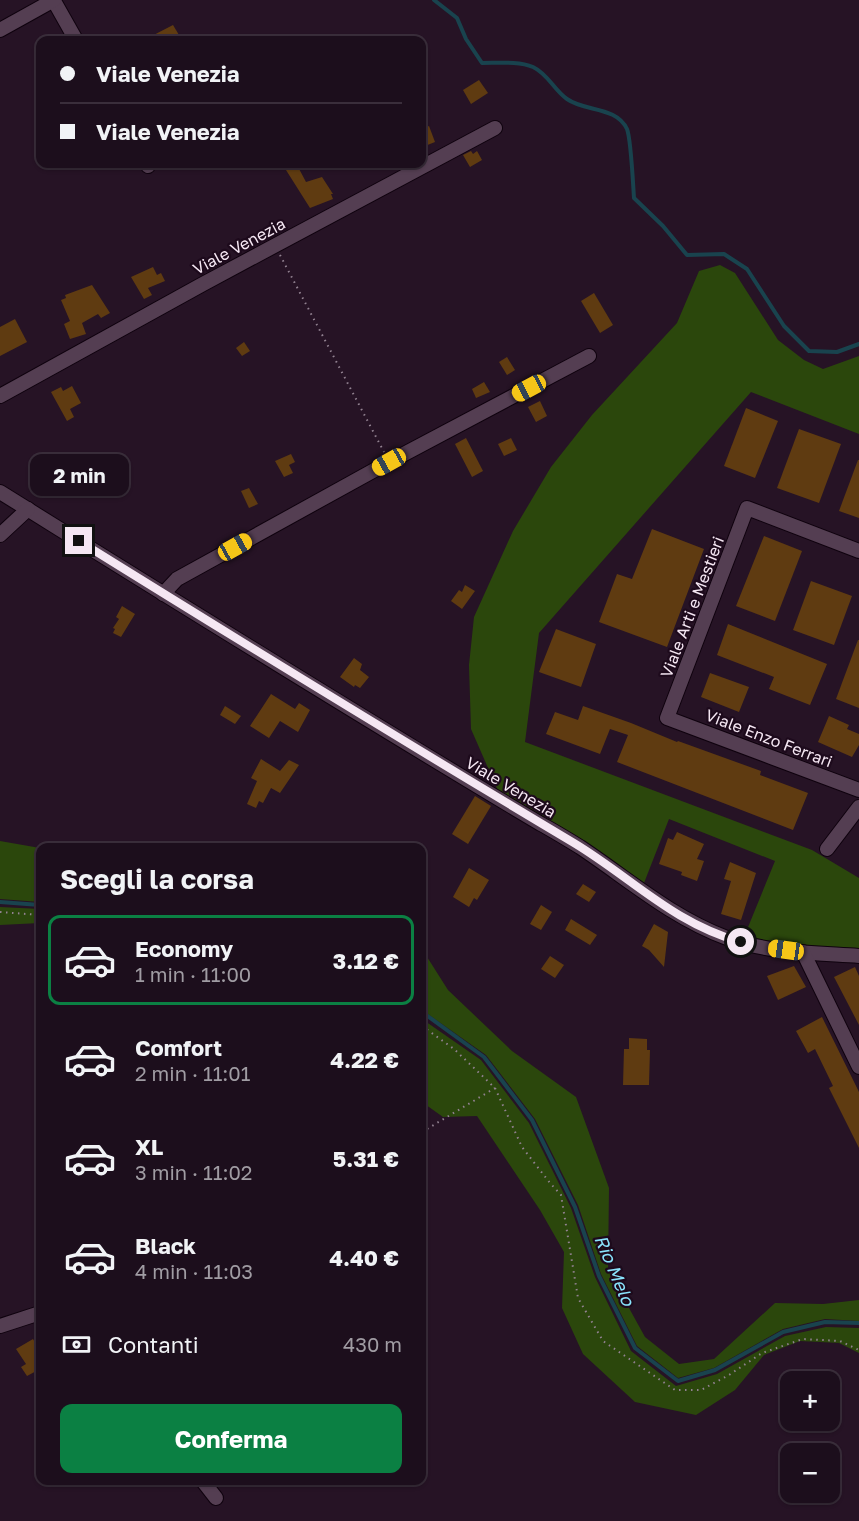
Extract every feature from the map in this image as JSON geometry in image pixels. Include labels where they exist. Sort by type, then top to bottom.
[{"type":"street","points":[[0,30],[54,0],[74,36]]},
{"type":"street","name":"Viale Venezia","points":[[426,165],[495,128]]},
{"type":"street","name":"Viale Venezia","points":[[0,396],[420,168]]},
{"type":"street","points":[[164,594],[177,579],[389,462],[589,356]]},
{"type":"street","name":"Viale Venezia","points":[[0,492],[425,755],[578,846],[667,909],[698,926],[729,939],[753,945],[803,952],[859,956]]},
{"type":"street","name":"Viale Arti e Mestieri","points":[[667,718],[747,508],[859,551]]},
{"type":"street","points":[[0,535],[28,509]]},
{"type":"street","name":"Viale Enzo Ferrari","points":[[667,718],[859,790]]},
{"type":"street","points":[[827,849],[859,807]]},
{"type":"street","points":[[803,952],[859,1067]]},
{"type":"street","points":[[0,1326],[36,1314]]},
{"type":"street","points":[[206,1485],[216,1498]]},
{"type":"path","points":[[275,246],[389,462]]},
{"type":"path","points":[[0,912],[36,915]]},
{"type":"path","points":[[426,1029],[454,1049],[495,1088],[522,1147],[561,1195],[578,1298],[603,1341],[675,1390],[701,1390],[762,1353],[803,1339],[840,1341],[859,1350]]},
{"type":"path","points":[[426,1130],[495,1088]]},
{"type":"green space","points":[[720,265],[735,273],[778,340],[804,360],[823,369],[859,356],[859,434],[751,392],[539,633],[525,742],[812,850],[859,878],[859,950],[822,949],[744,937],[775,861],[669,819],[644,883],[596,849],[499,793],[471,729],[469,665],[474,617],[513,531],[551,467],[592,415],[677,323],[699,271]]},
{"type":"green space","points":[[0,841],[36,847],[36,902],[0,899]]},
{"type":"green space","points":[[0,907],[36,909],[36,923],[0,925]]},
{"type":"green space","points":[[426,955],[448,990],[512,1051],[576,1097],[609,1188],[608,1270],[645,1337],[679,1364],[714,1359],[775,1303],[823,1304],[859,1300],[859,1321],[825,1319],[783,1329],[714,1368],[678,1378],[637,1346],[601,1274],[578,1205],[535,1119],[486,1055],[426,1013]]},
{"type":"green space","points":[[426,1022],[481,1060],[529,1123],[571,1208],[595,1277],[631,1351],[676,1386],[717,1374],[785,1336],[826,1327],[859,1328],[859,1353],[839,1343],[800,1341],[764,1355],[735,1390],[696,1415],[635,1402],[583,1354],[562,1308],[564,1252],[540,1210],[477,1116],[443,1117],[426,1105]]},
{"type":"building","points":[[173,25],[180,36],[152,36]]},
{"type":"building","points":[[479,80],[488,93],[471,104],[463,90]]},
{"type":"building","points":[[429,126],[435,142],[426,146],[426,127]]},
{"type":"building","points":[[471,151],[473,154],[477,151],[482,160],[470,167],[463,155]]},
{"type":"building","points":[[299,168],[306,182],[322,177],[333,194],[331,194],[333,199],[310,208],[286,170]]},
{"type":"building","points":[[153,267],[157,275],[161,273],[165,281],[148,288],[152,295],[144,299],[131,277]]},
{"type":"building","points":[[92,285],[110,313],[101,318],[98,314],[82,323],[86,334],[70,339],[64,324],[70,321],[61,300],[66,298],[65,295]]},
{"type":"building","points":[[594,293],[613,325],[600,333],[581,301]]},
{"type":"building","points":[[15,319],[27,342],[0,356],[0,327]]},
{"type":"building","points":[[244,342],[250,351],[242,356],[236,348]]},
{"type":"building","points":[[507,357],[515,370],[507,375],[499,362]]},
{"type":"building","points":[[484,382],[490,392],[476,398],[472,389]]},
{"type":"building","points":[[72,386],[81,403],[70,409],[74,417],[67,421],[51,392],[61,387],[63,391]]},
{"type":"building","points":[[540,401],[547,416],[536,422],[528,407]]},
{"type":"building","points":[[746,408],[778,421],[755,478],[724,466]]},
{"type":"building","points":[[799,429],[841,444],[819,503],[777,488]]},
{"type":"building","points":[[466,438],[483,471],[472,477],[455,444]]},
{"type":"building","points":[[511,438],[517,450],[504,456],[498,444]]},
{"type":"building","points":[[291,454],[295,462],[289,465],[293,473],[284,477],[275,461]]},
{"type":"building","points":[[859,460],[859,518],[839,511]]},
{"type":"building","points":[[249,488],[258,504],[249,508],[241,491]]},
{"type":"building","points":[[652,529],[704,549],[667,647],[599,622],[617,574],[632,579]]},
{"type":"building","points":[[764,536],[802,551],[775,621],[736,606]]},
{"type":"building","points":[[811,581],[852,596],[834,645],[793,630]]},
{"type":"building","points":[[465,585],[475,591],[462,609],[451,601],[459,590],[462,592]]},
{"type":"building","points":[[122,606],[135,614],[121,637],[113,633],[115,629],[113,628],[119,619],[116,617]]},
{"type":"building","points":[[728,624],[827,664],[810,705],[769,689],[774,677],[717,655]]},
{"type":"building","points":[[556,629],[596,644],[581,687],[539,672]]},
{"type":"building","points":[[859,640],[859,708],[836,699]]},
{"type":"building","points":[[354,658],[362,664],[360,670],[369,677],[360,688],[355,685],[354,687],[340,677]]},
{"type":"building","points":[[710,673],[749,687],[739,712],[701,697]]},
{"type":"building","points":[[271,694],[295,709],[299,703],[310,710],[298,732],[280,721],[269,738],[250,726]]},
{"type":"building","points":[[225,706],[241,716],[235,724],[220,715]]},
{"type":"building","points":[[583,706],[761,771],[760,775],[808,793],[793,830],[617,762],[628,735],[610,729],[600,754],[546,734],[555,712],[578,720]]},
{"type":"building","points":[[829,716],[849,725],[847,729],[859,734],[859,745],[852,757],[818,742]]},
{"type":"building","points":[[261,759],[280,771],[289,760],[299,765],[280,793],[271,788],[263,803],[259,801],[256,808],[247,804],[257,781],[251,778]]},
{"type":"building","points":[[475,796],[491,806],[468,844],[452,834]]},
{"type":"building","points":[[677,832],[704,844],[697,859],[704,861],[697,881],[681,875],[682,872],[659,864],[668,838],[673,840]]},
{"type":"building","points":[[730,862],[756,873],[741,920],[721,914],[731,881],[724,879]]},
{"type":"building","points":[[469,868],[489,880],[477,900],[474,898],[469,907],[453,897]]},
{"type":"building","points":[[583,884],[596,892],[589,902],[576,894]]},
{"type":"building","points":[[541,905],[552,912],[541,930],[530,924]]},
{"type":"building","points":[[571,919],[597,935],[590,945],[565,930]]},
{"type":"building","points":[[654,924],[668,932],[664,967],[649,950],[642,946]]},
{"type":"building","points":[[550,956],[564,965],[555,978],[541,969]]},
{"type":"building","points":[[794,966],[806,987],[778,1000],[767,976]]},
{"type":"building","points":[[855,967],[859,976],[859,1025],[834,977]]},
{"type":"building","points":[[822,1017],[859,1092],[859,1148],[829,1088],[833,1086],[815,1049],[808,1053],[796,1031]]},
{"type":"building","points":[[629,1038],[647,1039],[647,1050],[650,1050],[649,1085],[623,1085],[624,1049],[629,1049]]},
{"type":"building","points":[[33,1339],[36,1344],[36,1371],[27,1376],[21,1367],[26,1364],[16,1349]]},
{"type":"waterway","points":[[434,0],[457,18],[466,39],[482,63],[515,63],[533,67],[567,99],[616,116],[622,122],[627,129],[630,142],[634,198],[663,226],[687,255],[724,254],[747,269],[784,326],[809,351],[837,352],[859,344]]},
{"type":"waterway","name":"Rio Melo","points":[[0,902],[36,905]]},
{"type":"waterway","name":"Rio Melo","points":[[426,1015],[484,1057],[532,1120],[575,1207],[599,1276],[635,1348],[678,1381],[715,1370],[783,1332],[825,1322],[859,1323]]},
{"type":"route","points":[[79,541],[425,755],[578,846],[667,909],[698,926],[741,942]]}]
